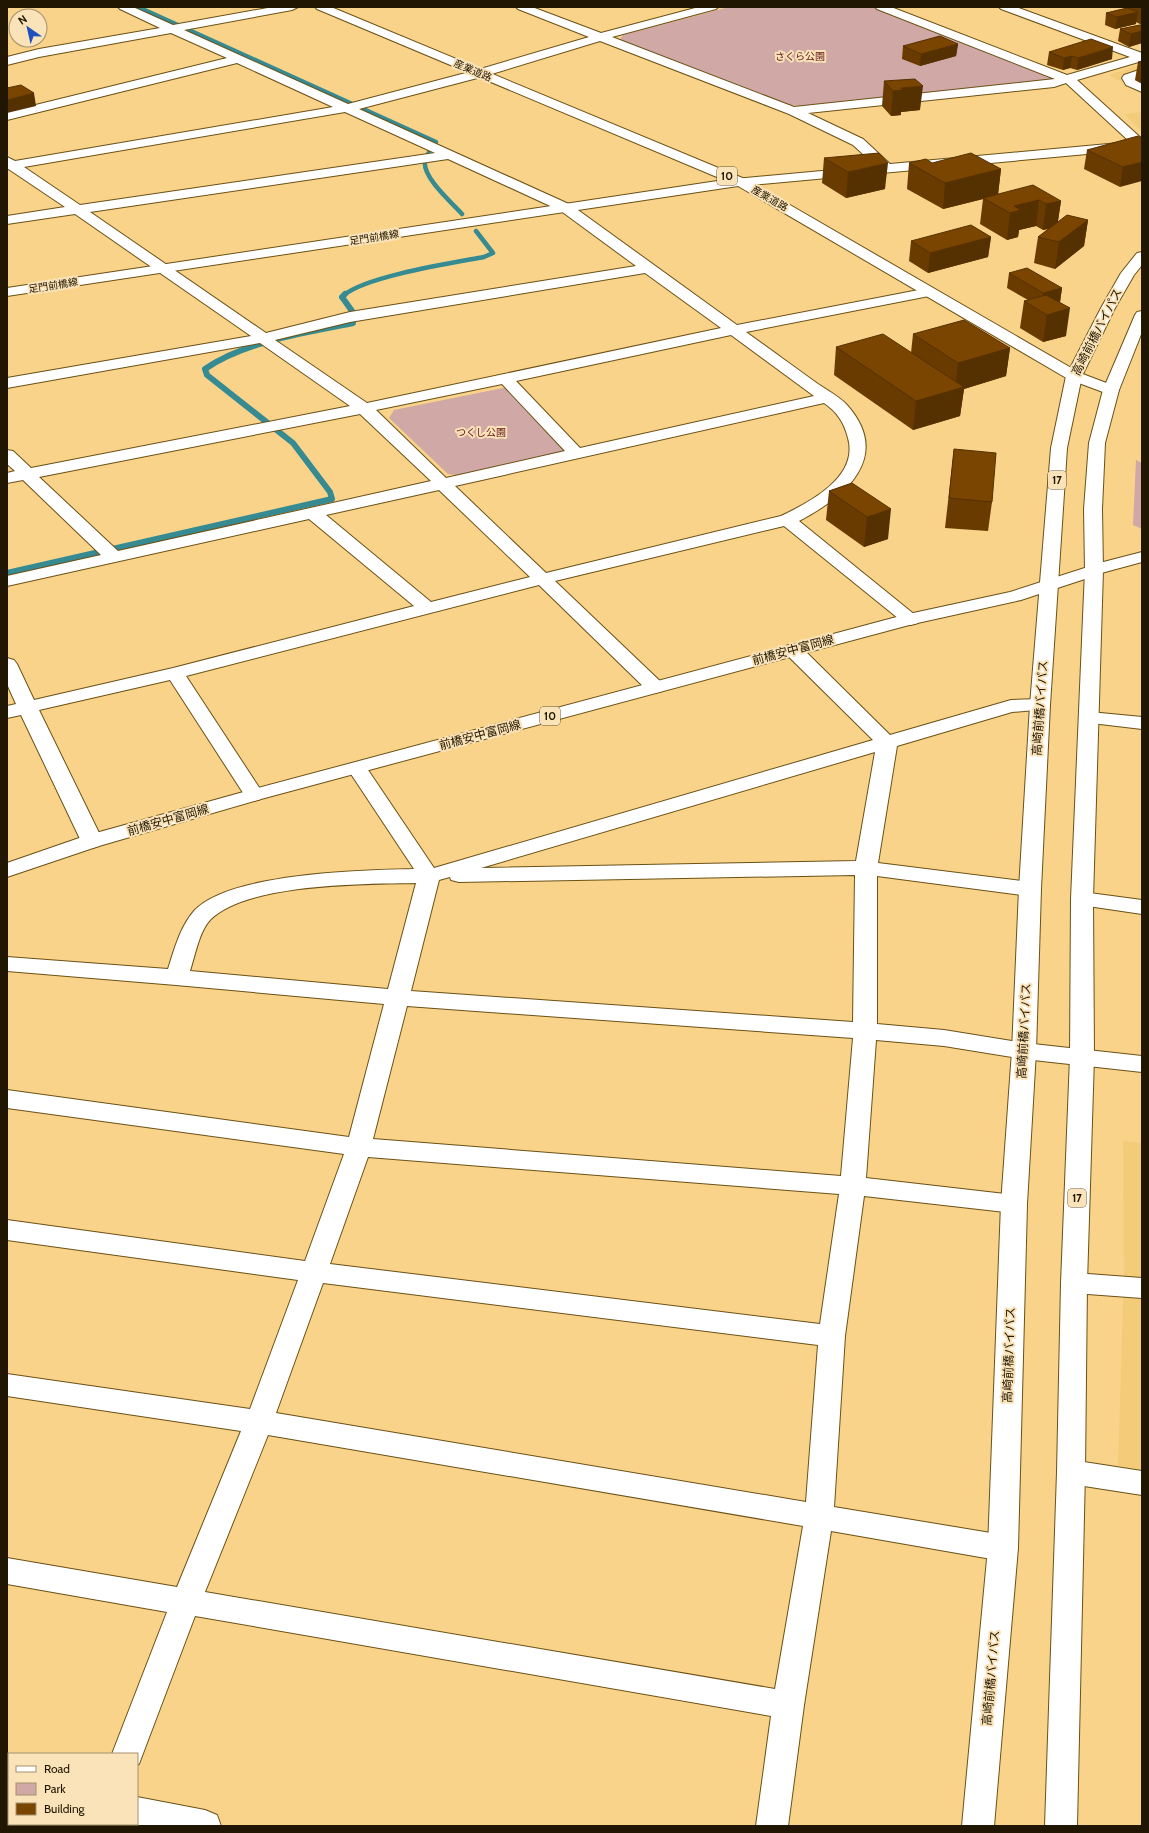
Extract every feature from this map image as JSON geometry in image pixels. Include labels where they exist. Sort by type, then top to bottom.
[{"type":"main road","points":[[7,712],[176,673],[542,579],[787,520],[814,507],[834,492],[852,472],[858,457],[859,442],[850,418],[841,408],[566,208],[349,108],[124,7]]},
{"type":"main road","points":[[7,61],[39,53],[170,28],[292,7]]},
{"type":"main road","name":"産業道路","points":[[321,7],[740,182],[1074,376],[1111,390]]},
{"type":"main road","points":[[522,7],[793,111],[858,142],[886,168]]},
{"type":"main road","points":[[537,13],[559,7]]},
{"type":"main road","points":[[10,163],[349,108],[481,73],[600,37],[712,7]]},
{"type":"main road","points":[[881,7],[1068,80],[1142,145]]},
{"type":"main road","points":[[1006,7],[1142,57]]},
{"type":"main road","points":[[1101,42],[1123,36]]},
{"type":"main road","points":[[793,111],[990,91],[1068,80],[1142,57]]},
{"type":"main road","points":[[7,116],[239,59]]},
{"type":"main road","points":[[1142,73],[1128,78],[1142,88]]},
{"type":"main road","name":"足門前橋線","points":[[7,292],[740,182],[1142,145]]},
{"type":"main road","points":[[7,220],[450,155]]},
{"type":"main road","points":[[10,163],[165,268],[364,408],[655,687]]},
{"type":"main road","name":"高崎前橋バイパス","points":[[978,1826],[1003,1548],[1014,1204],[1024,1051],[1030,890],[1040,705],[1059,448],[1074,376],[1108,308],[1128,273],[1142,256]]},
{"type":"main road","points":[[7,383],[263,338],[350,317],[647,268]]},
{"type":"main road","points":[[7,478],[364,408],[734,330],[929,292]]},
{"type":"main road","name":"17","points":[[1061,1826],[1071,1472],[1074,1282],[1082,1057],[1082,899],[1090,718],[1094,570],[1093,509],[1097,443],[1111,390],[1124,355],[1142,316]]},
{"type":"main road","points":[[505,378],[576,453]]},
{"type":"main road","points":[[7,581],[113,556],[826,398]]},
{"type":"main road","points":[[7,455],[113,556]]},
{"type":"main road","points":[[312,512],[429,609]]},
{"type":"main road","points":[[787,520],[912,619]]},
{"type":"main road","name":"前橋安中富岡線","points":[[7,870],[92,842],[254,795],[793,650],[912,619],[990,602],[1049,586],[1094,570],[1142,556]]},
{"type":"main road","points":[[793,650],[887,743]]},
{"type":"main road","points":[[7,664],[29,707],[92,842]]},
{"type":"main road","points":[[176,673],[254,795]]},
{"type":"main road","points":[[429,876],[1011,706],[1040,705]]},
{"type":"main road","points":[[1090,718],[1142,723]]},
{"type":"main road","points":[[772,1826],[788,1705],[819,1516],[832,1336],[853,1186],[866,1031],[866,868],[887,743]]},
{"type":"main road","points":[[128,1753],[185,1603],[259,1422],[315,1272],[359,1147],[429,876],[357,768]]},
{"type":"main road","points":[[176,976],[198,922],[204,914],[215,907],[238,896],[260,889],[353,877],[866,868],[1030,890]]},
{"type":"main road","points":[[1082,899],[1142,907]]},
{"type":"main road","points":[[7,964],[176,976],[397,998],[866,1031],[944,1038],[1024,1051],[1142,1064]]},
{"type":"main road","points":[[7,1099],[359,1147],[853,1186],[1014,1204]]},
{"type":"main road","points":[[7,1230],[315,1272],[832,1336]]},
{"type":"main road","points":[[1074,1282],[1142,1288]]},
{"type":"main road","points":[[7,1385],[259,1422],[1003,1548]]},
{"type":"main road","points":[[1071,1472],[1142,1483]]},
{"type":"main road","points":[[7,1570],[185,1603],[788,1705]]},
{"type":"main road","points":[[138,1812],[205,1826]]},
{"type":"shaded area","points":[[1142,64],[1142,93],[1109,75]]},
{"type":"shaded area","points":[[1142,112],[1142,132],[1124,114]]},
{"type":"shaded area","points":[[1123,1141],[1142,1143],[1142,1470],[1118,1465],[1124,1275]]},
{"type":"green space","name":"さくら公園","points":[[729,7],[872,7],[1051,77],[1051,80],[800,106],[789,105],[619,41],[623,35]]},
{"type":"green space","name":"つくし公園","points":[[508,387],[569,448],[564,454],[463,476],[448,474],[389,418],[394,410]]},
{"type":"green space","points":[[1136,460],[1142,463],[1142,529],[1133,525]]},
{"type":"building","points":[[1127,8],[1138,12],[1117,17],[1106,13]]},
{"type":"building","points":[[1142,25],[1142,31],[1131,34],[1120,29]]},
{"type":"building","points":[[940,36],[958,44],[921,54],[903,46]]},
{"type":"building","points":[[1091,39],[1113,47],[1078,58],[1072,56],[1064,58],[1049,52]]},
{"type":"building","points":[[915,79],[923,86],[901,88],[903,90],[893,91],[884,81]]},
{"type":"building","points":[[21,85],[34,93],[7,100],[7,88]]},
{"type":"building","points":[[1138,136],[1142,138],[1142,162],[1123,167],[1087,150]]},
{"type":"building","points":[[879,153],[888,163],[848,172],[824,158]]},
{"type":"building","points":[[971,153],[1001,169],[945,183],[909,163],[926,159],[932,163]]},
{"type":"building","points":[[1033,185],[1061,201],[1046,204],[1039,200],[1014,206],[1021,210],[1010,213],[983,198]]},
{"type":"building","points":[[1067,215],[1088,220],[1059,242],[1038,237]]},
{"type":"building","points":[[971,225],[991,237],[930,253],[911,241]]},
{"type":"building","points":[[1027,268],[1062,288],[1043,293],[1009,273]]},
{"type":"building","points":[[1046,295],[1070,308],[1047,315],[1024,301]]},
{"type":"building","points":[[964,320],[1010,348],[958,363],[913,334]]},
{"type":"building","points":[[883,334],[964,387],[916,401],[836,347]]},
{"type":"building","points":[[954,449],[996,453],[992,502],[949,498]]},
{"type":"building","points":[[852,483],[891,509],[867,517],[829,491]]},
{"type":"waterway","points":[[138,7],[436,142],[426,158],[425,167],[433,182],[462,214]]},
{"type":"waterway","points":[[344,295],[355,288],[390,276],[484,257],[493,253],[476,231]]},
{"type":"waterway","points":[[7,573],[332,499],[330,492],[293,443],[207,375],[205,369],[238,351],[276,339],[353,323],[352,311],[342,297],[344,295]]}]
